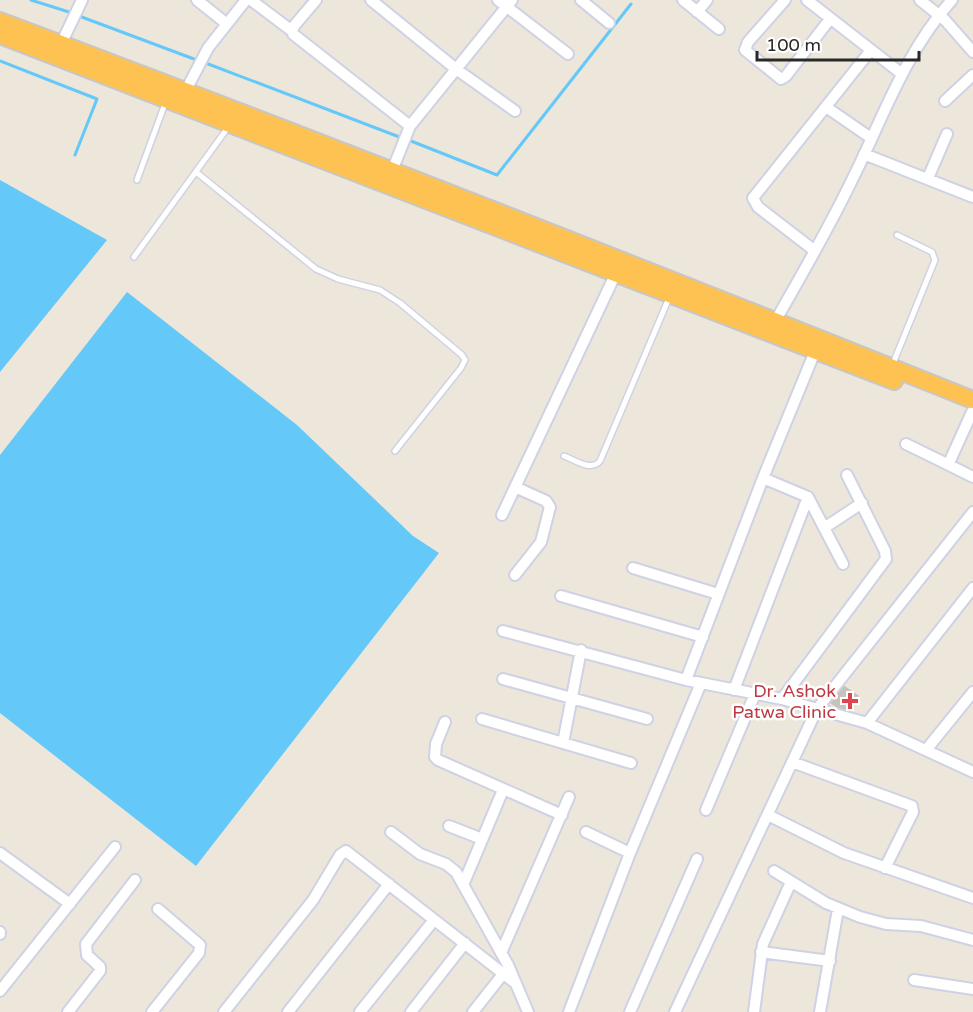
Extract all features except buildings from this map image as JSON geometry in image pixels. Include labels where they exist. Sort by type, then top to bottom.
[{"type":"highway","points":[[0,21],[61,44],[230,124],[389,177]]},
{"type":"highway","points":[[0,35],[177,98],[306,139],[389,177],[624,270],[776,320],[973,400]]},
{"type":"highway","points":[[624,270],[670,294],[973,412]]},
{"type":"street","points":[[61,44],[82,0]]},
{"type":"street","points":[[196,0],[227,24]]},
{"type":"street","points":[[177,98],[208,48],[246,0]]},
{"type":"street","points":[[251,0],[410,126]]},
{"type":"street","points":[[292,31],[316,0]]},
{"type":"street","points":[[371,0],[456,69],[515,111]]},
{"type":"street","points":[[581,0],[609,23]]},
{"type":"street","points":[[683,0],[719,29]]},
{"type":"street","points":[[697,12],[707,0]]},
{"type":"street","points":[[785,0],[748,42],[745,50],[781,79],[786,76],[830,19]]},
{"type":"street","points":[[920,0],[939,14],[973,52]]},
{"type":"street","points":[[776,320],[815,251],[902,74],[939,14],[952,0]]},
{"type":"street","points":[[812,1],[830,19],[902,74]]},
{"type":"street","points":[[389,177],[410,126],[456,69],[505,2],[568,54]]},
{"type":"street","points":[[815,251],[758,207],[753,198],[871,50]]},
{"type":"street","points":[[945,101],[973,75]]},
{"type":"street","points":[[826,107],[871,138]]},
{"type":"street","points":[[928,178],[947,134]]},
{"type":"street","points":[[864,154],[973,197]]},
{"type":"street","points":[[502,515],[624,270]]},
{"type":"street","points":[[686,680],[763,478],[816,349]]},
{"type":"street","points":[[949,465],[949,460],[973,412]]},
{"type":"street","points":[[906,444],[973,477]]},
{"type":"street","points":[[782,699],[886,559],[885,551],[847,475]]},
{"type":"street","points":[[763,478],[808,497],[843,564]]},
{"type":"street","points":[[515,487],[546,501],[550,507],[541,542],[515,575]]},
{"type":"street","points":[[734,690],[808,497]]},
{"type":"street","points":[[824,528],[862,503]]},
{"type":"street","points":[[675,1012],[817,709],[973,512]]},
{"type":"street","points":[[633,568],[718,594]]},
{"type":"street","points":[[867,723],[973,588]]},
{"type":"street","points":[[561,596],[703,637]]},
{"type":"street","points":[[503,631],[581,650],[686,680],[782,699],[867,723],[973,772]]},
{"type":"street","points":[[563,742],[581,650]]},
{"type":"street","points":[[503,679],[647,719]]},
{"type":"street","points":[[569,1012],[630,853],[701,683]]},
{"type":"street","points":[[926,750],[973,692]]},
{"type":"street","points":[[706,810],[755,694]]},
{"type":"street","points":[[482,719],[631,763]]},
{"type":"street","points":[[445,723],[435,751],[437,759],[562,815]]},
{"type":"street","points":[[792,762],[912,806],[913,812],[885,868]]},
{"type":"street","points":[[463,885],[503,790]]},
{"type":"street","points":[[501,952],[569,796]]},
{"type":"street","points":[[768,815],[844,854],[973,898]]},
{"type":"street","points":[[449,826],[482,839]]},
{"type":"street","points":[[391,832],[420,854],[449,866],[456,872],[501,952],[526,1011]]},
{"type":"street","points":[[586,832],[630,853]]},
{"type":"street","points":[[0,991],[115,847]]},
{"type":"street","points":[[224,1012],[313,900],[344,851],[349,852],[514,982]]},
{"type":"street","points":[[0,853],[69,904]]},
{"type":"street","points":[[630,1012],[697,859]]},
{"type":"street","points":[[774,871],[838,909],[886,924],[921,926],[973,940]]},
{"type":"street","points":[[68,1012],[100,971],[100,967],[87,955],[86,944],[135,880]]},
{"type":"street","points":[[754,1012],[761,952],[791,882]]},
{"type":"street","points":[[288,1012],[389,884]]},
{"type":"street","points":[[152,1012],[199,953],[200,948],[200,945],[158,909]]},
{"type":"street","points":[[820,1012],[838,909]]},
{"type":"street","points":[[360,1012],[434,920]]},
{"type":"street","points":[[411,1012],[465,943]]},
{"type":"street","points":[[761,952],[830,961]]},
{"type":"street","points":[[473,1012],[503,974]]},
{"type":"street","points":[[914,980],[973,990]]},
{"type":"lane","points":[[137,180],[177,98]]},
{"type":"lane","points":[[134,257],[230,124]]},
{"type":"lane","points":[[196,172],[316,269],[338,279],[380,290],[400,303],[462,355],[465,360],[461,368],[395,451]]},
{"type":"lane","points":[[891,367],[935,260],[932,252],[897,235]]},
{"type":"lane","points":[[564,456],[589,466],[596,465],[600,461],[670,294]]},
{"type":"water","points":[[0,180],[107,240],[0,372]]},
{"type":"water","points":[[127,292],[297,425],[413,536],[439,553],[196,866],[0,713],[0,455]]},
{"type":"waterway","points":[[31,0],[69,12]]},
{"type":"waterway","points":[[411,141],[497,175],[631,4]]},
{"type":"waterway","points":[[79,16],[194,59]]},
{"type":"waterway","points":[[0,61],[97,99],[75,155]]},
{"type":"waterway","points":[[203,62],[402,138]]},
{"type":"place","name":"Dr. Ashok Patwa Clinic","points":[[850,701]]}]
